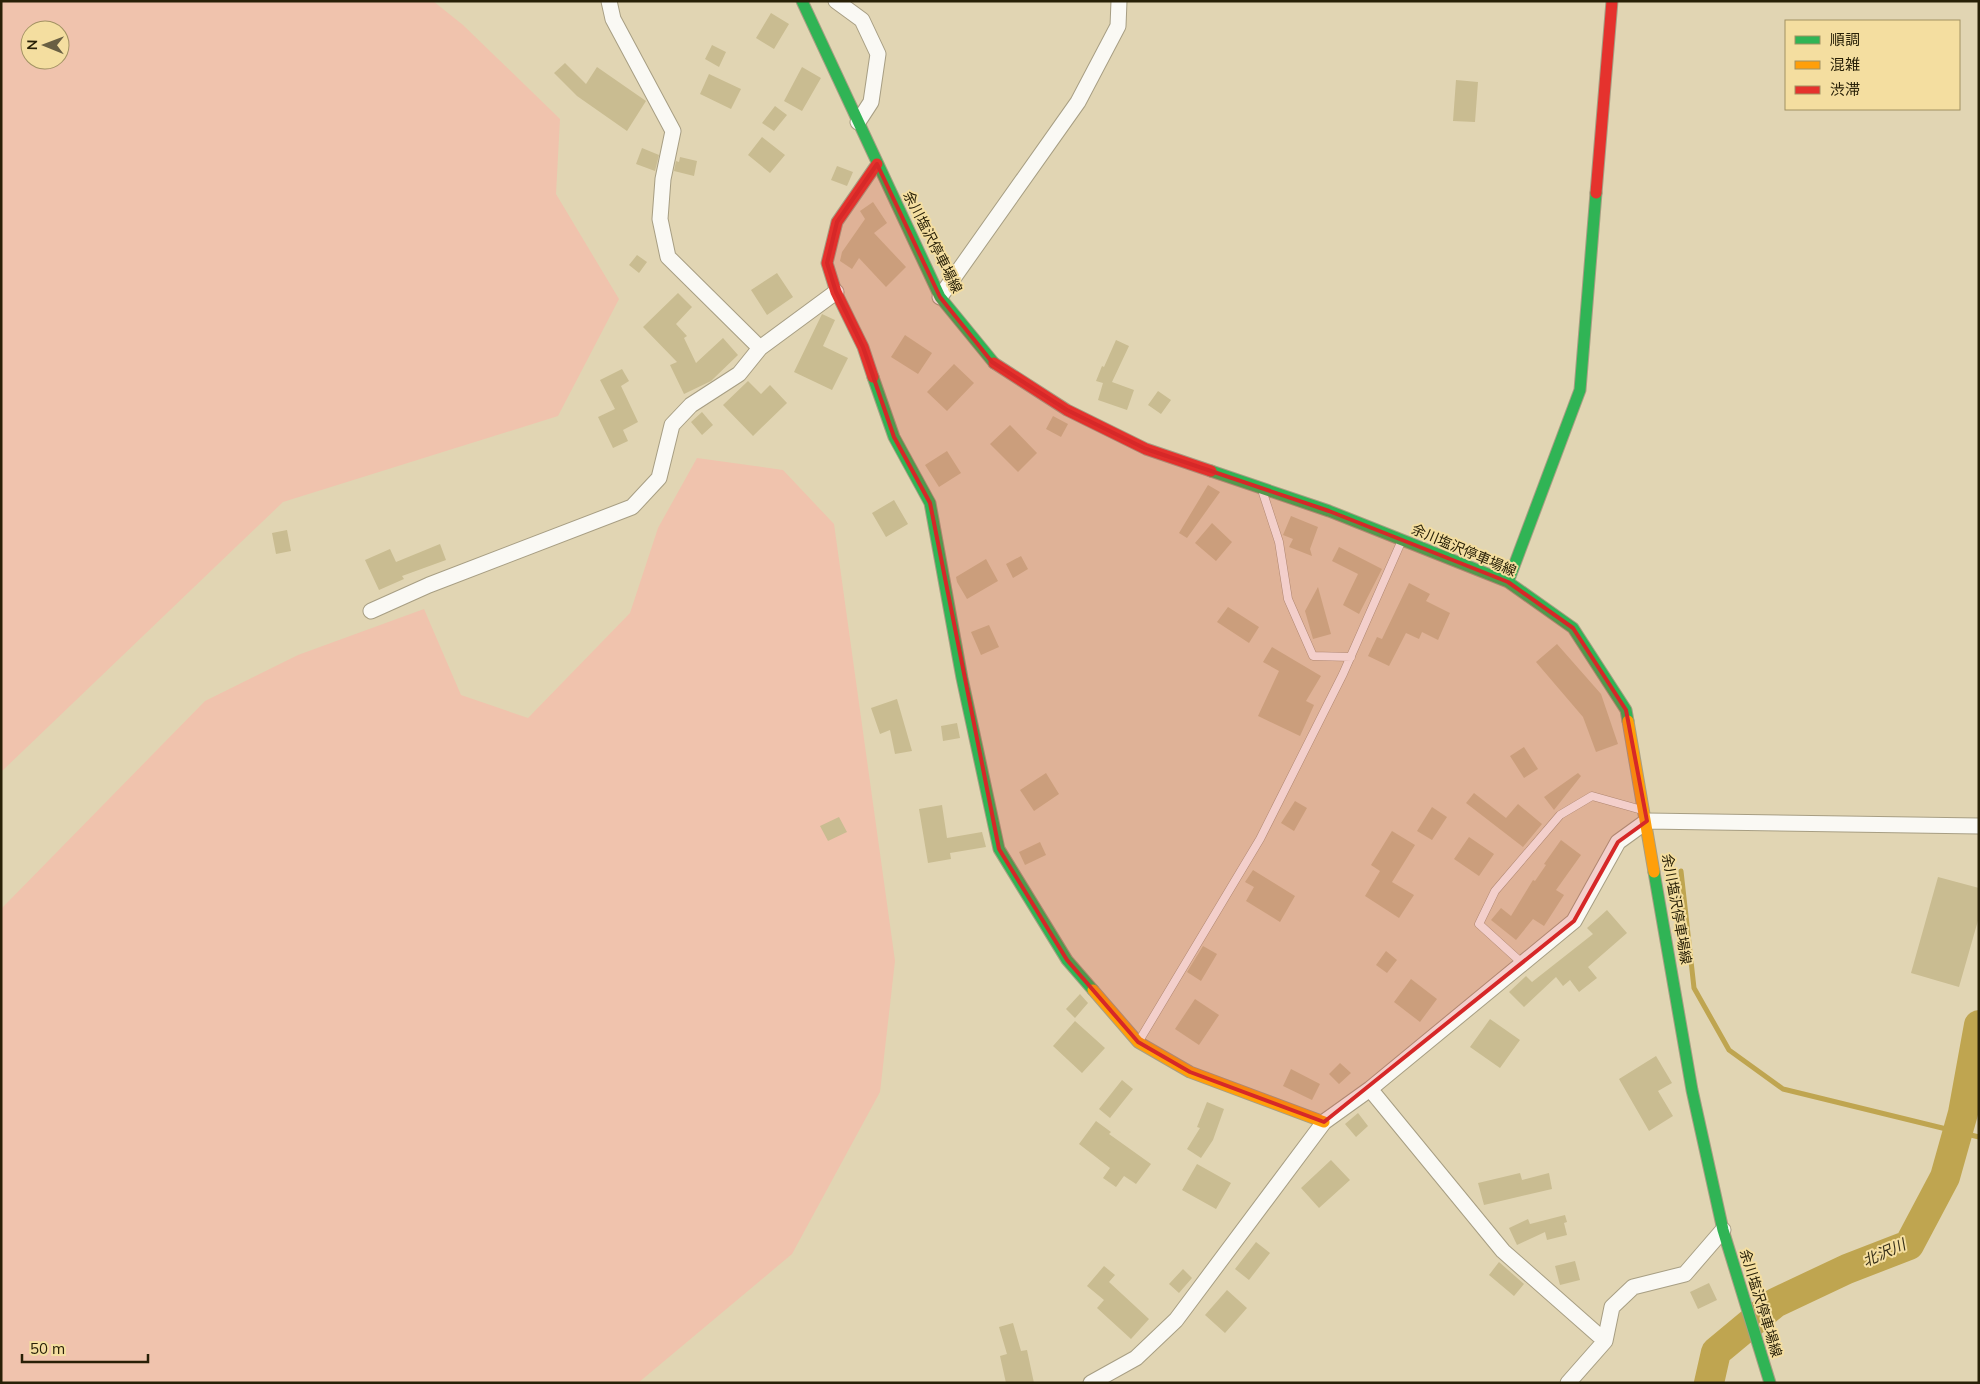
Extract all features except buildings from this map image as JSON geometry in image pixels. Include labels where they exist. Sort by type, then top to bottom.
[{"type":"main road","name":"余川塩沢停車場線","points":[[802,1],[940,296],[992,362],[1067,410],[1146,449],[1329,511],[1508,582],[1573,628],[1626,710],[1646,816],[1692,1090],[1723,1230],[1769,1380]]},
{"type":"main road","points":[[1508,582],[1580,390],[1612,1]]},
{"type":"main road","points":[[877,164],[837,222],[828,263],[836,292],[864,347],[894,436],[930,503],[962,678],[998,849],[1067,960],[1138,1042],[1190,1072],[1324,1122]]},
{"type":"street","points":[[610,1],[613,20],[673,131],[663,179],[660,218],[668,257],[760,348]]},
{"type":"street","points":[[836,1],[862,20],[878,54],[871,102],[858,122]]},
{"type":"street","points":[[940,296],[1078,102],[1118,26],[1120,1]]},
{"type":"street","points":[[371,611],[429,585],[632,507],[660,478],[672,425],[691,405],[739,374],[760,348],[836,292]]},
{"type":"street","points":[[1091,1383],[1136,1358],[1176,1320],[1324,1122],[1370,1089],[1574,921],[1618,842],[1646,816],[1979,826]]},
{"type":"street","points":[[1370,1089],[1503,1251],[1605,1340]]},
{"type":"street","points":[[1568,1383],[1605,1340],[1612,1307],[1633,1287],[1685,1274],[1723,1230]]},
{"type":"lane","points":[[1262,488],[1279,542],[1288,599],[1313,656],[1350,657]]},
{"type":"lane","points":[[1138,1042],[1260,839],[1350,657],[1402,540]]},
{"type":"lane","points":[[1523,964],[1479,924],[1495,891],[1560,815],[1592,796],[1646,816]]},
{"type":"highlighted area","points":[[877,164],[940,297],[992,362],[1067,410],[1146,449],[1329,511],[1508,582],[1573,628],[1626,710],[1647,821],[1618,842],[1574,921],[1324,1122],[1190,1072],[1138,1042],[1067,960],[999,849],[930,503],[894,437],[863,347],[836,292],[827,263],[837,222]]},
{"type":"shaded area","points":[[1,1],[433,1],[463,25],[560,119],[556,194],[619,299],[558,416],[283,502],[1,772]]},
{"type":"shaded area","points":[[697,458],[783,470],[834,524],[895,961],[880,1092],[792,1254],[638,1383],[1,1383],[1,909],[205,701],[298,655],[424,609],[461,695],[528,718],[630,613],[658,528]]},
{"type":"waterway","points":[[1681,871],[1694,988],[1729,1050],[1783,1089],[1979,1137]]},
{"type":"waterway","name":"北沢川","points":[[1709,1383],[1716,1352],[1775,1303],[1847,1269],[1909,1245],[1945,1177],[1963,1113],[1979,1025]]},
{"type":"traffic: fast","points":[[802,1],[940,297],[994,363]]},
{"type":"traffic: fast","points":[[1508,582],[1580,390],[1596,193]]},
{"type":"traffic: fast","points":[[873,377],[894,437],[930,503],[962,678],[999,849],[1067,960],[1093,990]]},
{"type":"traffic: fast","points":[[1211,471],[1329,511],[1508,582],[1573,628],[1626,710],[1628,721]]},
{"type":"traffic: fast","points":[[1654,872],[1692,1090],[1723,1230],[1770,1383]]},
{"type":"traffic: slow","points":[[1628,721],[1654,872]]},
{"type":"traffic: slow","points":[[1093,990],[1138,1042],[1190,1072],[1324,1122]]},
{"type":"traffic: jam","points":[[1596,193],[1612,1]]},
{"type":"traffic: jam","points":[[873,377],[863,347],[836,292],[827,263],[837,222],[877,164]]},
{"type":"traffic: jam","points":[[994,363],[1067,410],[1146,449],[1211,471]]}]
